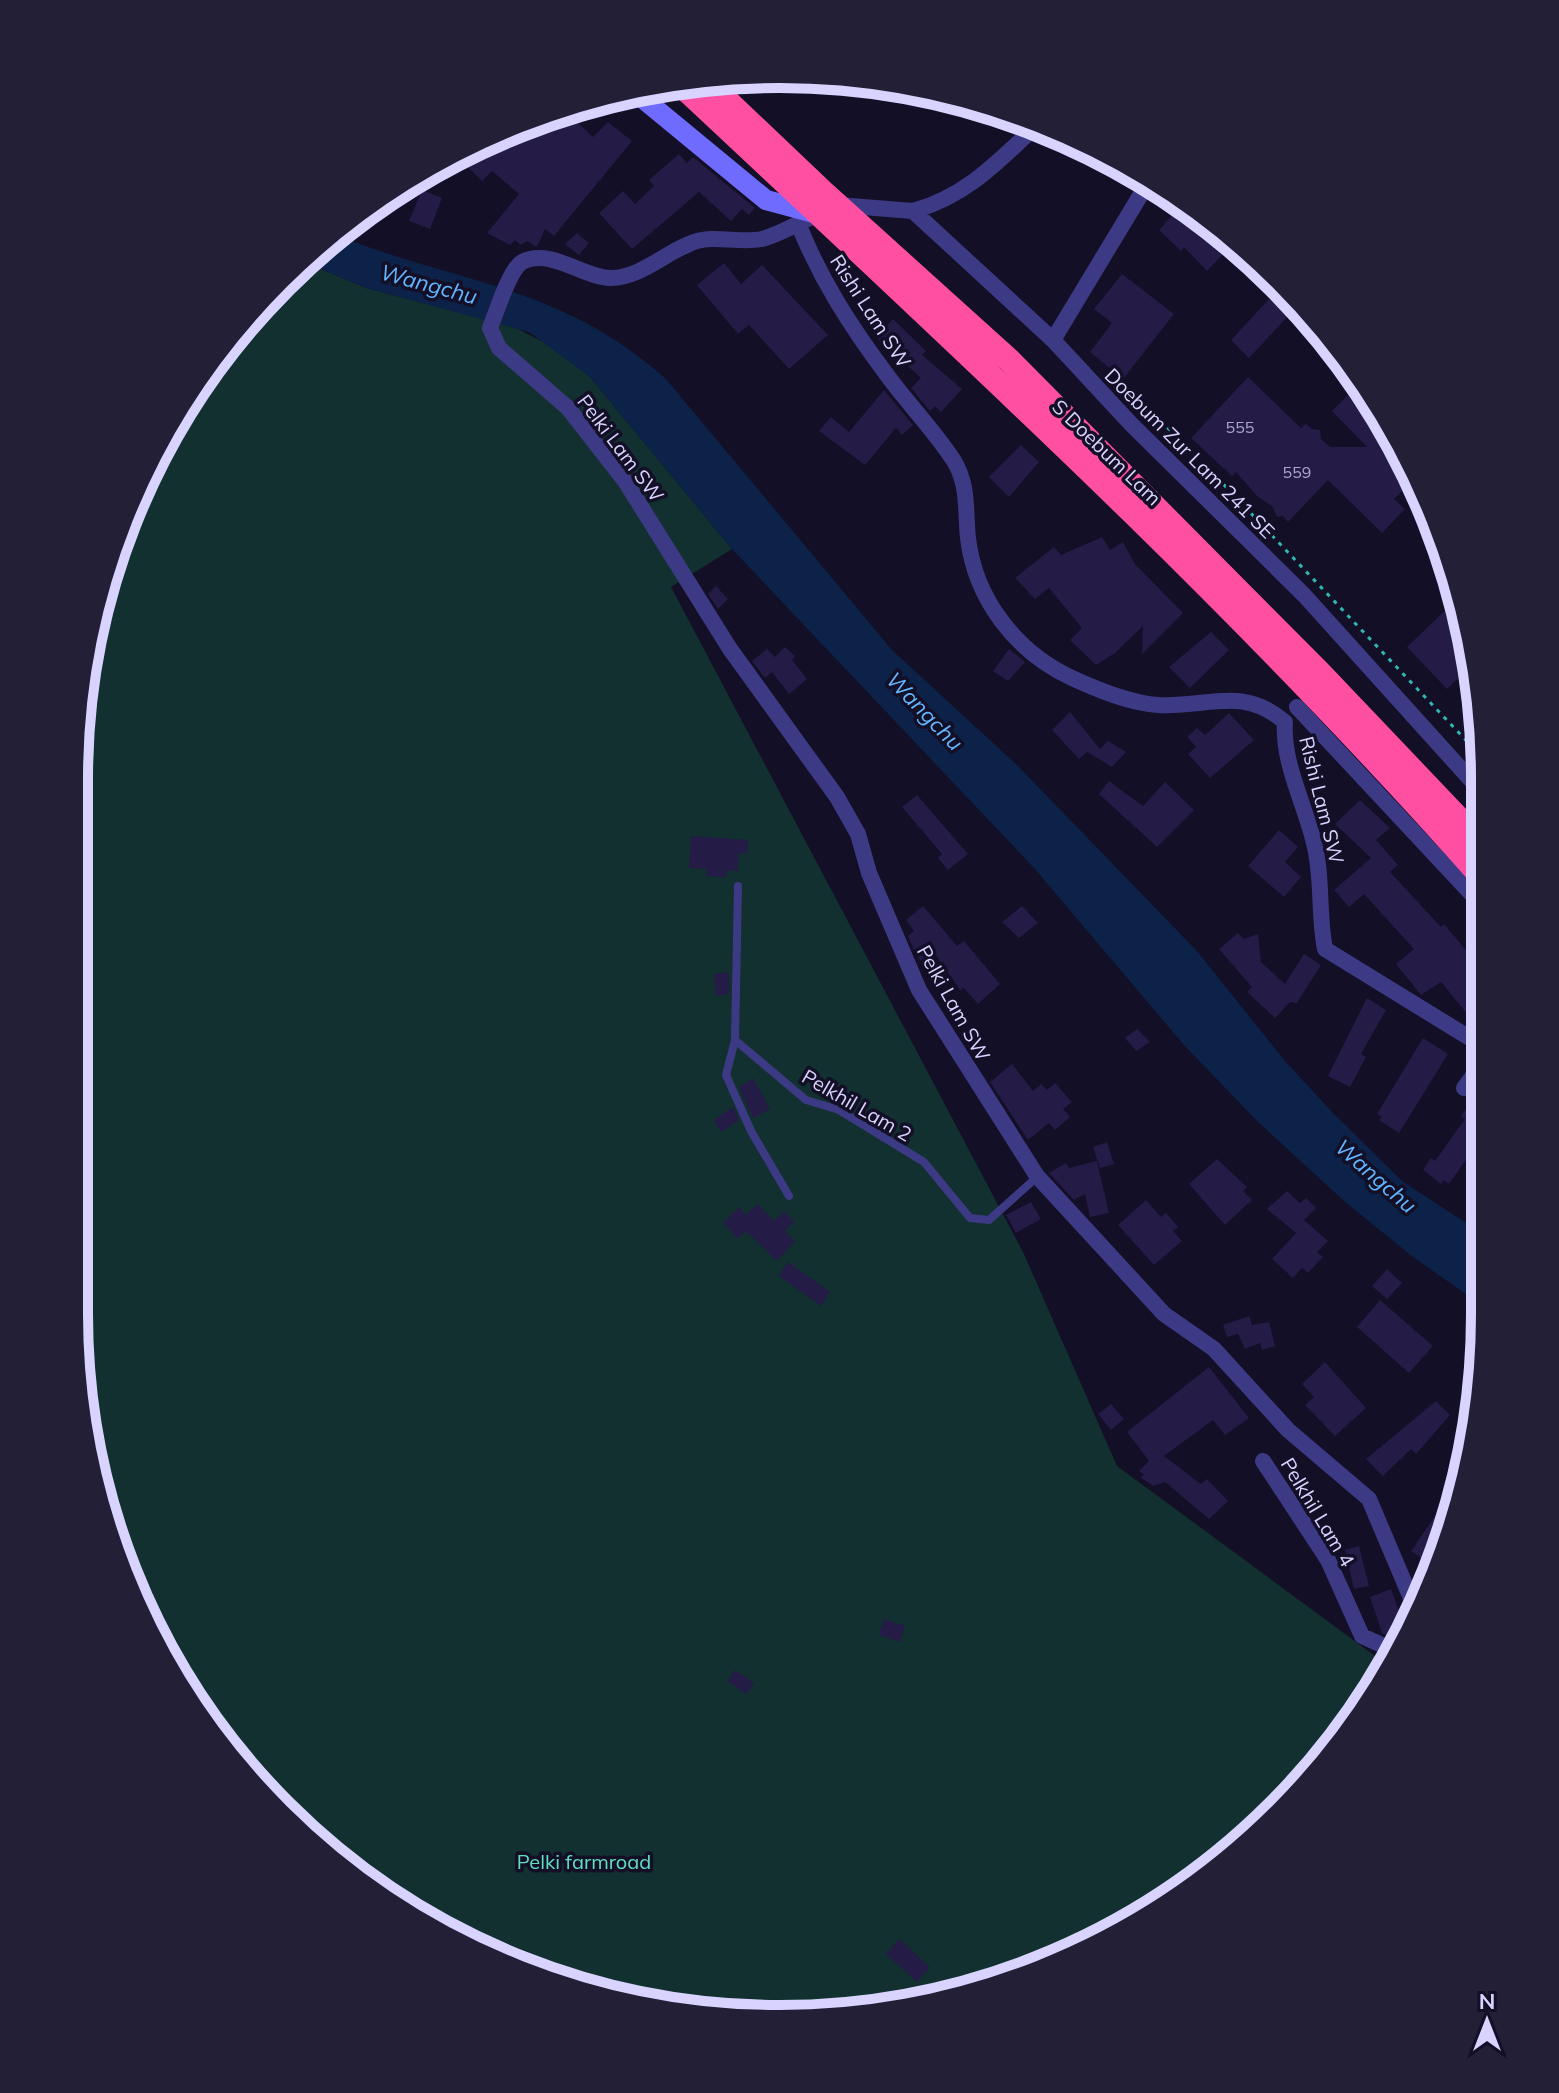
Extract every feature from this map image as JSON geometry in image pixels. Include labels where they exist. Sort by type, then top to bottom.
[{"type":"highway","name":"S Doebum Lam","points":[[714,91],[818,214],[1009,360],[1320,673],[1471,832]]},
{"type":"highway","name":"S Doebum Lam","points":[[690,94],[996,377],[1301,696],[1471,866]]},
{"type":"street","points":[[646,101],[766,200],[818,214],[913,211],[944,202],[985,174],[1027,134]]},
{"type":"street","points":[[1053,340],[1142,192]]},
{"type":"street","name":"Doebum Zur Lam 241 SE","points":[[913,211],[1053,340],[1131,424],[1304,595],[1471,780]]},
{"type":"street","name":"Pelki Lam SW","points":[[818,214],[762,239],[699,240],[641,271],[614,279],[597,277],[544,260],[519,263],[490,328],[499,348],[568,408],[625,481],[730,649],[837,797],[858,834],[869,873],[919,990],[1037,1176],[1164,1314],[1214,1349],[1288,1430],[1369,1499],[1410,1596]]},
{"type":"street","name":"Rishi Lam SW","points":[[818,214],[823,282],[887,375],[953,460],[964,481],[974,571],[994,613],[1026,648],[1068,676],[1115,696],[1156,705],[1235,699],[1268,708],[1285,722],[1285,746],[1314,839],[1321,875],[1325,949],[1471,1039]]},
{"type":"street","points":[[1285,722],[1301,696],[1471,893]]},
{"type":"street","points":[[1464,1088],[1471,1079]]},
{"type":"street","name":"Pelkhil Lam 4","points":[[1263,1461],[1328,1560],[1362,1636],[1385,1646]]},
{"type":"lane","points":[[738,886],[735,1040],[726,1075],[751,1131],[789,1196]]},
{"type":"lane","name":"Pelkhil Lam 2","points":[[735,1040],[806,1100],[839,1110],[924,1162],[970,1218],[989,1220],[1037,1176]]},
{"type":"green space","name":"Pelki farmroad","points":[[316,267],[366,288],[512,326],[551,346],[590,377],[732,549],[671,587],[1024,1254],[1117,1466],[1378,1658],[1354,1698],[1299,1769],[1235,1833],[1200,1862],[1164,1888],[1085,1934],[1002,1968],[958,1981],[914,1992],[825,2004],[734,2004],[645,1992],[557,1968],[474,1934],[395,1888],[359,1862],[291,1802],[260,1769],[205,1698],[159,1619],[125,1536],[101,1448],[94,1404],[88,1314],[89,734],[101,645],[112,601],[125,557],[159,474],[205,395],[231,359],[260,324]]},
{"type":"water","name":"Wangchu","points":[[349,240],[508,290],[587,324],[627,348],[666,379],[892,650],[1017,765],[1196,950],[1285,1061],[1332,1112],[1402,1181],[1471,1226],[1471,1298],[1413,1257],[1344,1201],[1256,1120],[1184,1045],[1034,868],[732,549],[590,377],[529,332],[366,288],[316,267]]},
{"type":"building","points":[[575,120],[593,137],[608,122],[632,141],[554,236],[545,229],[537,247],[527,241],[521,245],[515,240],[510,245],[487,233],[519,194],[492,171],[482,181],[465,164],[515,141]]},
{"type":"building","points":[[679,154],[687,163],[693,157],[755,208],[749,215],[742,209],[731,221],[699,192],[632,249],[599,213],[623,191],[635,204],[654,186],[649,180]]},
{"type":"building","points":[[422,190],[442,198],[430,229],[409,221]]},
{"type":"building","points":[[1175,213],[1225,252],[1207,271],[1184,247],[1181,251],[1159,230]]},
{"type":"building","points":[[577,233],[589,243],[579,255],[565,244]]},
{"type":"building","points":[[724,263],[741,284],[762,265],[828,335],[789,369],[749,325],[738,334],[697,285]]},
{"type":"building","points":[[1122,274],[1174,314],[1123,379],[1090,352],[1112,323],[1094,309]]},
{"type":"building","points":[[1269,299],[1288,316],[1249,358],[1231,340]]},
{"type":"building","points":[[893,319],[926,351],[922,355],[962,389],[941,412],[935,406],[930,411],[911,388],[921,378],[876,337]]},
{"type":"building","points":[[1248,377],[1301,428],[1306,424],[1320,430],[1321,439],[1330,447],[1367,447],[1332,411],[1351,392],[1400,474],[1406,487],[1394,499],[1405,509],[1382,533],[1328,480],[1288,522],[1283,516],[1277,517],[1272,506],[1258,497],[1236,472],[1232,476],[1191,438]]},
{"type":"building","points":[[884,390],[913,425],[902,435],[896,428],[865,465],[819,431],[831,417],[849,432]]},
{"type":"building","points":[[1021,445],[1039,462],[1009,497],[989,477]]},
{"type":"building","points":[[1102,537],[1110,550],[1123,542],[1135,564],[1183,613],[1142,654],[1143,626],[1115,653],[1096,665],[1070,640],[1082,628],[1049,588],[1035,599],[1015,578],[1054,547],[1061,555]]},
{"type":"building","points":[[716,586],[728,599],[718,609],[708,594]]},
{"type":"building","points":[[1449,607],[1463,674],[1447,689],[1407,647]]},
{"type":"building","points":[[1211,632],[1229,650],[1190,688],[1169,667]]},
{"type":"building","points":[[785,647],[795,656],[792,660],[807,679],[789,694],[772,672],[765,678],[752,661],[767,649],[775,657]]},
{"type":"building","points":[[1009,649],[1025,662],[1008,681],[993,671]]},
{"type":"building","points":[[1070,712],[1100,749],[1108,741],[1126,752],[1112,767],[1087,752],[1079,759],[1052,730]]},
{"type":"building","points":[[1229,713],[1254,740],[1210,778],[1188,754],[1196,747],[1187,737],[1197,728],[1205,735]]},
{"type":"building","points":[[1109,781],[1143,806],[1165,782],[1194,810],[1157,847],[1099,794]]},
{"type":"building","points":[[917,795],[968,854],[948,870],[938,858],[942,854],[902,807]]},
{"type":"building","points":[[1360,800],[1390,828],[1376,840],[1398,865],[1390,872],[1441,927],[1444,924],[1471,956],[1469,1016],[1441,982],[1421,995],[1396,964],[1414,949],[1364,894],[1349,907],[1334,890],[1371,858],[1335,824]]},
{"type":"building","points":[[1279,830],[1298,847],[1285,862],[1301,877],[1284,897],[1248,866]]},
{"type":"building","points":[[691,836],[748,840],[747,854],[739,853],[738,871],[727,870],[726,877],[706,876],[706,869],[689,868]]},
{"type":"building","points":[[923,906],[957,946],[964,941],[1000,984],[978,1004],[964,988],[960,990],[933,951],[921,961],[916,955],[908,936],[914,931],[906,920]]},
{"type":"building","points":[[1022,906],[1038,923],[1019,938],[1002,922]]},
{"type":"building","points":[[1238,933],[1244,939],[1258,934],[1261,962],[1285,984],[1304,954],[1321,965],[1297,1003],[1290,1002],[1275,1018],[1247,992],[1252,987],[1219,949]]},
{"type":"building","points":[[729,972],[729,994],[716,996],[714,974]]},
{"type":"building","points":[[1367,998],[1386,1010],[1361,1054],[1366,1057],[1350,1087],[1328,1076]]},
{"type":"building","points":[[1137,1029],[1150,1042],[1136,1051],[1125,1038]]},
{"type":"building","points":[[1423,1038],[1448,1054],[1399,1133],[1379,1120],[1382,1117],[1377,1114]]},
{"type":"building","points":[[1012,1064],[1033,1091],[1041,1084],[1047,1090],[1055,1083],[1072,1102],[1063,1109],[1070,1117],[1055,1130],[1049,1123],[1028,1140],[990,1082]]},
{"type":"building","points":[[753,1078],[770,1109],[753,1118],[739,1087]]},
{"type":"building","points":[[1471,1102],[1471,1153],[1449,1184],[1444,1180],[1441,1184],[1423,1170],[1431,1158],[1435,1161],[1465,1119],[1461,1116]]},
{"type":"building","points":[[733,1107],[739,1120],[721,1132],[714,1120]]},
{"type":"building","points":[[1107,1142],[1114,1164],[1100,1168],[1093,1147]]},
{"type":"building","points":[[1217,1159],[1247,1187],[1243,1191],[1252,1200],[1225,1225],[1189,1184]]},
{"type":"building","points":[[1097,1161],[1109,1213],[1090,1217],[1085,1194],[1074,1200],[1049,1173],[1066,1163],[1069,1168]]},
{"type":"building","points":[[1287,1191],[1300,1203],[1306,1198],[1316,1208],[1304,1220],[1328,1241],[1317,1252],[1323,1257],[1308,1273],[1302,1268],[1293,1278],[1272,1259],[1296,1233],[1267,1209]]},
{"type":"building","points":[[1146,1200],[1161,1217],[1166,1213],[1178,1227],[1173,1231],[1182,1241],[1154,1265],[1118,1225]]},
{"type":"building","points":[[1031,1202],[1041,1219],[1016,1233],[1006,1215]]},
{"type":"building","points":[[757,1204],[774,1221],[784,1211],[794,1222],[785,1231],[795,1241],[777,1261],[746,1231],[738,1239],[723,1223],[739,1207],[746,1215]]},
{"type":"building","points":[[788,1262],[830,1292],[821,1306],[779,1276]]},
{"type":"building","points":[[1387,1269],[1402,1283],[1387,1299],[1372,1286]]},
{"type":"building","points":[[1380,1300],[1433,1346],[1409,1373],[1357,1327]]},
{"type":"building","points":[[1249,1316],[1252,1325],[1269,1322],[1275,1346],[1262,1350],[1260,1343],[1245,1349],[1238,1334],[1227,1337],[1223,1325]]},
{"type":"building","points":[[1325,1362],[1366,1408],[1335,1436],[1305,1405],[1314,1397],[1302,1384]]},
{"type":"building","points":[[1209,1367],[1249,1418],[1225,1435],[1213,1420],[1164,1456],[1201,1484],[1207,1479],[1228,1501],[1209,1519],[1165,1482],[1153,1486],[1140,1477],[1144,1475],[1139,1471],[1149,1461],[1127,1432]]},
{"type":"building","points":[[1436,1401],[1450,1415],[1416,1454],[1411,1449],[1383,1476],[1366,1459]]},
{"type":"building","points":[[1111,1404],[1124,1419],[1111,1430],[1098,1414]]},
{"type":"building","points":[[1444,1503],[1425,1561],[1411,1551]]},
{"type":"building","points":[[1359,1546],[1369,1586],[1354,1589],[1345,1550]]},
{"type":"building","points":[[1391,1589],[1401,1617],[1390,1637],[1382,1633],[1370,1597]]},
{"type":"building","points":[[884,1619],[905,1626],[900,1642],[879,1635]]},
{"type":"building","points":[[735,1670],[754,1683],[746,1694],[727,1681]]},
{"type":"building","points":[[899,1939],[930,1967],[917,1982],[886,1954]]}]
